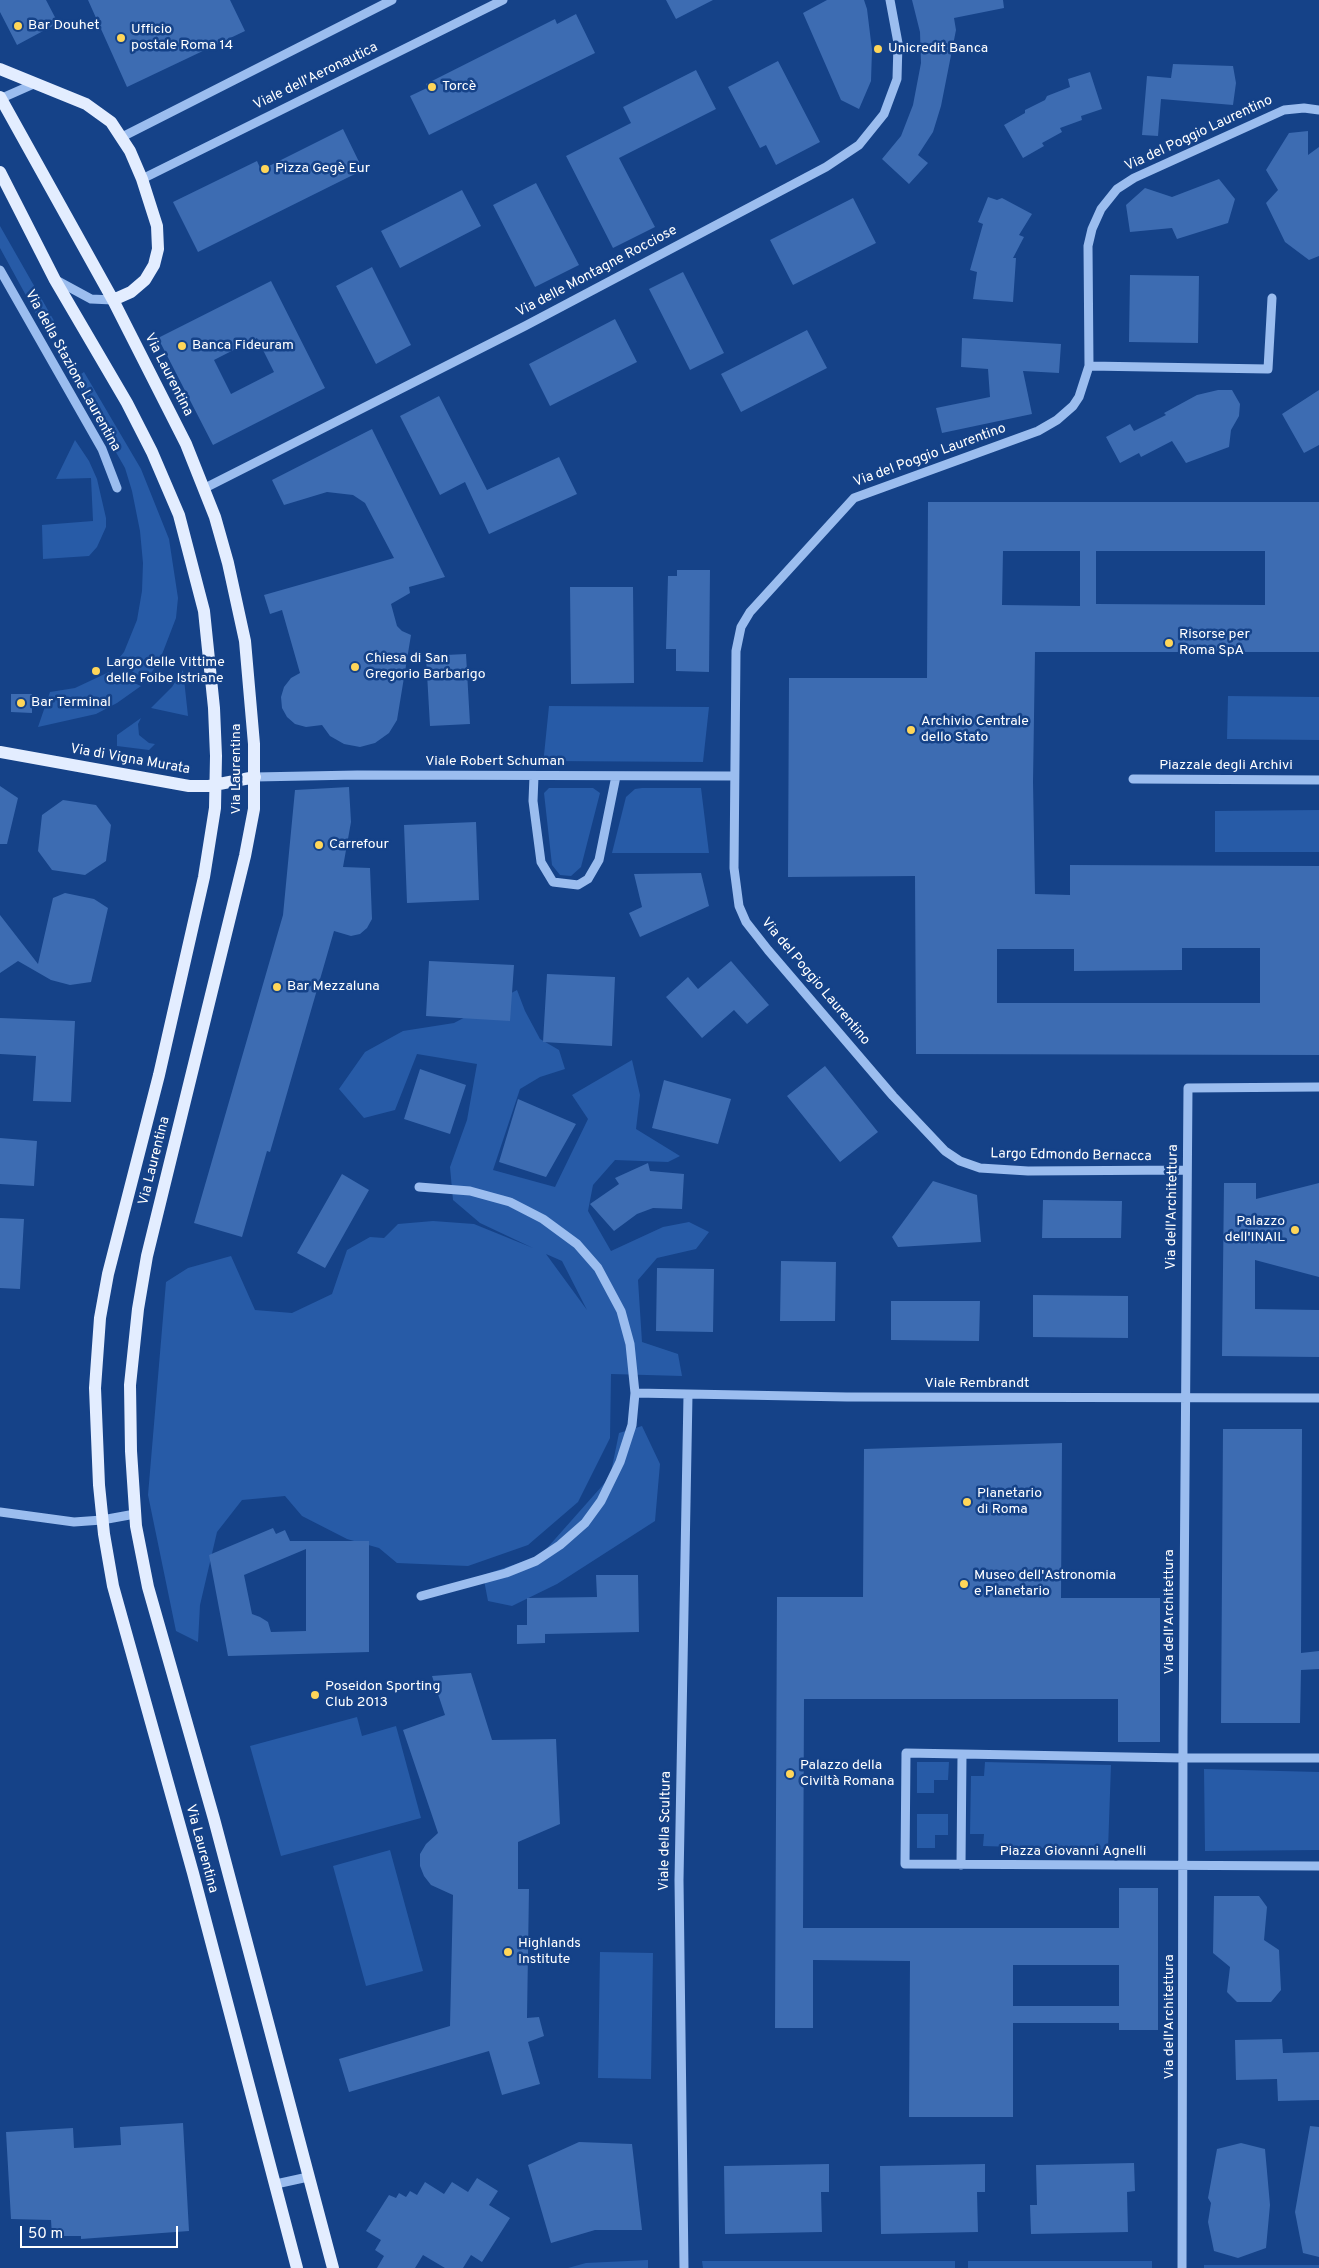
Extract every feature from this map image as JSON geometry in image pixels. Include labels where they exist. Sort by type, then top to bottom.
[{"type":"main road","points":[[0,69],[86,104],[111,122],[122,137],[142,179],[157,226],[159,242],[158,257],[145,280],[131,292],[113,300]]},
{"type":"main road","name":"Via Laurentina","points":[[0,98],[113,300],[186,444],[205,488],[228,564],[245,641],[251,691],[255,777],[254,809],[247,848],[166,1176],[141,1291],[130,1394],[135,1514],[148,1587],[214,1819],[333,2268]]},
{"type":"main road","name":"Via Laurentina","points":[[0,172],[55,280],[127,403],[152,452],[179,514],[197,578],[206,620],[214,708],[216,784],[214,817],[204,877],[159,1075],[114,1249],[100,1318],[95,1395],[102,1520],[113,1586],[276,2184],[297,2268]]},
{"type":"main road","name":"Via di Vigna Murata","points":[[0,752],[189,786],[216,784],[255,777]]},
{"type":"street","points":[[122,137],[392,0]]},
{"type":"street","name":"Viale dell'Aeronautica","points":[[142,179],[503,0]]},
{"type":"street","name":"Via delle Montagne Rocciose","points":[[205,488],[525,326],[826,167],[859,145],[884,114],[898,79],[898,42],[890,0]]},
{"type":"street","points":[[0,98],[36,84]]},
{"type":"street","name":"Via del Poggio Laurentino","points":[[893,1096],[768,950],[743,916],[734,877],[736,652],[741,627],[750,612],[782,574],[854,498],[1038,431],[1066,413],[1080,397],[1088,366],[1088,246],[1094,224],[1108,199],[1118,189],[1134,178],[1284,110],[1304,108],[1319,110]]},
{"type":"street","name":"Via della Stazione Laurentina","points":[[0,270],[102,449],[117,488]]},
{"type":"street","points":[[55,280],[91,299],[113,300]]},
{"type":"street","points":[[1088,366],[1268,369],[1272,298]]},
{"type":"street","points":[[534,776],[533,801],[541,862],[553,882],[578,885],[588,879],[599,860],[616,776]]},
{"type":"street","name":"Viale Robert Schuman","points":[[255,777],[734,776]]},
{"type":"street","name":"Piazzale degli Archivi","points":[[1133,779],[1319,780]]},
{"type":"street","name":"Via dell'Architettura","points":[[1182,2268],[1183,1758],[1188,1088],[1319,1087]]},
{"type":"street","name":"Largo Edmondo Bernacca","points":[[893,1096],[945,1151],[960,1161],[980,1168],[1028,1171],[1187,1170]]},
{"type":"street","points":[[419,1187],[470,1191],[510,1202],[543,1219],[577,1244],[601,1273],[621,1310],[630,1344],[635,1393],[632,1426],[620,1462],[601,1501],[584,1523],[560,1545],[536,1561],[506,1573],[421,1596]]},
{"type":"street","name":"Viale Rembrandt","points":[[635,1393],[688,1395],[1319,1398]]},
{"type":"street","name":"Viale della Scultura","points":[[684,2268],[679,1880],[688,1395]]},
{"type":"street","points":[[0,1512],[74,1522],[102,1520],[135,1514]]},
{"type":"street","name":"Piazza Giovanni Agnelli","points":[[1319,1758],[1183,1758],[906,1753],[905,1864],[1319,1866]]},
{"type":"street","points":[[961,1865],[962,1754]]},
{"type":"street","points":[[276,2184],[308,2176]]},
{"type":"shaded area","points":[[0,226],[57,326],[46,332],[0,248]]},
{"type":"shaded area","points":[[84,372],[141,469],[169,539],[178,598],[176,618],[161,657],[147,680],[116,662],[124,652],[137,620],[142,591],[143,563],[140,531],[125,468],[74,379]]},
{"type":"shaded area","points":[[75,440],[89,461],[97,479],[106,518],[106,527],[97,547],[89,556],[43,559],[42,525],[93,521],[91,478],[56,479]]},
{"type":"shaded area","points":[[183,670],[188,716],[151,708],[172,687]]},
{"type":"shaded area","points":[[109,672],[141,686],[117,703],[96,714],[38,727],[50,692],[75,688]]},
{"type":"shaded area","points":[[1228,696],[1319,697],[1319,740],[1227,739]]},
{"type":"shaded area","points":[[549,706],[709,707],[703,762],[545,760]]},
{"type":"shaded area","points":[[141,718],[138,724],[139,735],[149,743],[155,744],[149,750],[117,746],[117,735]]},
{"type":"shaded area","points":[[549,788],[593,788],[600,793],[581,867],[571,876],[560,875],[552,865],[544,793]]},
{"type":"shaded area","points":[[701,788],[709,853],[612,853],[626,797],[635,789]]},
{"type":"shaded area","points":[[1319,810],[1319,852],[1215,852],[1215,811]]},
{"type":"shaded area","points":[[517,990],[525,1011],[540,1039],[559,1050],[565,1069],[540,1077],[520,1089],[493,1170],[555,1187],[588,1119],[572,1095],[632,1060],[640,1095],[636,1129],[680,1156],[668,1162],[615,1160],[593,1185],[588,1211],[611,1251],[663,1227],[689,1222],[709,1232],[696,1249],[657,1258],[638,1280],[642,1342],[678,1354],[682,1376],[611,1374],[610,1438],[578,1502],[528,1545],[468,1566],[397,1563],[379,1548],[347,1539],[302,1516],[285,1496],[242,1500],[217,1532],[200,1605],[198,1642],[176,1631],[148,1495],[166,1282],[188,1268],[231,1256],[255,1310],[292,1313],[332,1294],[347,1250],[370,1237],[384,1238],[398,1224],[433,1221],[474,1224],[533,1248],[480,1223],[453,1200],[450,1167],[467,1120],[477,1064],[417,1054],[395,1110],[364,1118],[339,1089],[365,1052],[403,1031],[454,1023]],"holes":[[[546,1254],[562,1261],[587,1310]]]},
{"type":"shaded area","points":[[642,1426],[660,1464],[655,1521],[557,1584],[512,1606],[488,1601],[483,1575],[540,1556],[610,1477],[619,1433]]},
{"type":"shaded area","points":[[357,1717],[362,1736],[396,1726],[421,1818],[281,1856],[250,1746]]},
{"type":"shaded area","points":[[917,1762],[949,1762],[948,1780],[934,1780],[934,1793],[917,1793]]},
{"type":"shaded area","points":[[985,1762],[1111,1765],[1108,1850],[983,1846],[984,1834],[970,1834],[971,1776],[984,1776]]},
{"type":"shaded area","points":[[1204,1769],[1319,1772],[1319,1850],[1205,1851]]},
{"type":"shaded area","points":[[917,1814],[948,1814],[948,1835],[935,1835],[935,1848],[917,1848]]},
{"type":"shaded area","points":[[390,1850],[423,1971],[366,1986],[333,1866]]},
{"type":"shaded area","points":[[600,1952],[653,1953],[651,2079],[598,2078]]},
{"type":"shaded area","points":[[648,2260],[648,2268],[568,2268],[586,2263]]},
{"type":"shaded area","points":[[702,2261],[955,2261],[955,2268],[703,2268]]},
{"type":"shaded area","points":[[968,2261],[1152,2261],[1152,2268],[968,2268]]},
{"type":"shaded area","points":[[1204,2265],[1319,2265],[1319,2268],[1204,2268]]},
{"type":"building","points":[[0,0],[46,0],[58,23],[17,45],[0,12]]},
{"type":"building","points":[[88,0],[230,0],[245,31],[127,87]]},
{"type":"building","points":[[666,0],[713,0],[676,19]]},
{"type":"building","points":[[827,0],[864,0],[867,9],[872,50],[871,81],[859,109],[841,100],[803,13]]},
{"type":"building","points":[[912,0],[1003,0],[1004,8],[954,18],[956,30],[941,106],[933,132],[918,155],[928,163],[909,184],[882,159],[901,136],[913,105],[921,63],[920,32]]},
{"type":"building","points":[[576,14],[595,53],[429,135],[410,96],[427,88],[426,84],[555,19],[557,24]]},
{"type":"building","points":[[778,61],[820,142],[776,165],[766,145],[760,148],[728,87]]},
{"type":"building","points":[[1173,64],[1233,66],[1236,83],[1233,105],[1161,99],[1158,136],[1142,135],[1147,76],[1171,78]]},
{"type":"building","points":[[696,70],[716,109],[619,158],[655,227],[613,248],[566,156],[631,123],[623,107]]},
{"type":"building","points":[[1090,72],[1102,109],[1081,116],[1082,120],[1060,128],[1062,132],[1042,143],[1044,146],[1023,158],[1004,125],[1025,113],[1025,110],[1045,100],[1047,96],[1070,87],[1068,79]]},
{"type":"building","points":[[343,129],[363,170],[198,252],[173,202],[257,161],[261,170]]},
{"type":"building","points":[[1308,131],[1308,155],[1319,147],[1319,256],[1309,260],[1285,242],[1266,203],[1278,190],[1266,170],[1289,133]]},
{"type":"building","points":[[1219,179],[1235,199],[1228,223],[1177,239],[1172,228],[1130,232],[1126,205],[1145,188],[1172,197]]},
{"type":"building","points":[[536,183],[579,265],[535,287],[493,205]]},
{"type":"building","points":[[462,190],[481,226],[400,268],[381,231]]},
{"type":"building","points":[[988,197],[997,200],[1002,198],[1032,214],[1019,235],[1024,237],[1013,258],[1016,258],[1013,302],[973,299],[977,272],[970,270],[983,224],[978,222]]},
{"type":"building","points":[[853,198],[876,243],[793,285],[770,240]]},
{"type":"building","points":[[372,267],[411,345],[376,364],[336,286]]},
{"type":"building","points":[[683,272],[724,353],[690,370],[649,289]]},
{"type":"building","points":[[1130,275],[1199,276],[1198,343],[1129,342]]},
{"type":"building","points":[[271,281],[325,388],[213,445],[158,338]],"holes":[[[257,338],[274,372],[231,394],[214,360]]]},
{"type":"building","points":[[615,319],[637,362],[550,406],[529,364]]},
{"type":"building","points":[[807,330],[827,368],[741,412],[721,374]]},
{"type":"building","points":[[962,338],[1061,344],[1059,373],[1023,371],[1032,414],[942,433],[936,408],[990,397],[988,369],[961,367]]},
{"type":"building","points":[[1218,390],[1232,390],[1240,404],[1239,416],[1231,430],[1229,447],[1186,463],[1172,441],[1141,457],[1139,453],[1120,463],[1106,437],[1130,424],[1134,431],[1166,415],[1164,413],[1197,395]]},
{"type":"building","points":[[1319,390],[1319,445],[1304,453],[1282,414]]},
{"type":"building","points":[[439,396],[487,490],[559,457],[577,494],[489,534],[465,482],[440,495],[400,416]]},
{"type":"building","points":[[372,429],[445,577],[409,587],[410,593],[391,604],[397,626],[402,631],[411,635],[397,720],[389,733],[375,743],[360,747],[344,744],[330,736],[322,725],[306,727],[295,724],[287,717],[282,708],[281,697],[284,687],[291,678],[300,673],[282,610],[270,614],[264,595],[394,558],[365,503],[353,495],[327,492],[284,505],[272,480]]},
{"type":"building","points":[[928,502],[1319,502],[1319,652],[1035,652],[1033,782],[1035,894],[1070,895],[1070,865],[1319,866],[1319,1055],[916,1054],[915,876],[788,877],[789,678],[927,678]],"holes":[[[1003,551],[1080,551],[1080,606],[1002,605]],[[1096,551],[1265,551],[1265,605],[1096,604]],[[1182,948],[1260,948],[1260,1003],[997,1003],[997,949],[1074,949],[1074,971],[1182,970]]]},
{"type":"building","points":[[677,570],[710,570],[709,672],[676,671],[676,649],[666,649],[668,576],[677,576]]},
{"type":"building","points":[[570,587],[633,587],[634,683],[571,684]]},
{"type":"building","points":[[466,654],[470,724],[430,726],[426,656]]},
{"type":"building","name":"Bar Terminal","points":[[11,694],[32,694],[32,713],[11,712]]},
{"type":"building","points":[[0,786],[18,798],[7,844],[0,844]]},
{"type":"building","points":[[349,787],[351,822],[343,867],[370,868],[372,919],[367,928],[360,934],[351,936],[334,931],[270,1152],[267,1151],[242,1237],[194,1223],[283,915],[295,790]]},
{"type":"building","points":[[63,800],[96,805],[111,825],[106,861],[85,875],[52,870],[38,851],[42,815]]},
{"type":"building","points":[[476,822],[479,900],[407,903],[404,825]]},
{"type":"building","points":[[701,873],[709,906],[640,937],[629,913],[642,907],[634,874]]},
{"type":"building","points":[[65,893],[94,899],[108,908],[91,982],[70,985],[51,980],[18,961],[0,973],[0,915],[38,964],[53,898]]},
{"type":"building","points":[[429,961],[514,965],[510,1021],[426,1016]]},
{"type":"building","points":[[731,961],[769,1005],[747,1024],[734,1010],[702,1038],[666,997],[688,977],[698,989]]},
{"type":"building","points":[[547,974],[615,977],[612,1046],[543,1042]]},
{"type":"building","points":[[0,1018],[75,1021],[71,1102],[33,1101],[36,1056],[0,1054]]},
{"type":"building","points":[[825,1066],[878,1132],[840,1162],[787,1096]]},
{"type":"building","points":[[420,1069],[466,1085],[450,1134],[404,1119]]},
{"type":"building","points":[[664,1080],[731,1099],[718,1144],[652,1128]]},
{"type":"building","points":[[518,1099],[576,1124],[546,1177],[499,1162]]},
{"type":"building","points":[[0,1138],[37,1141],[34,1186],[0,1184]]},
{"type":"building","points":[[648,1163],[650,1171],[684,1174],[682,1209],[653,1208],[637,1214],[614,1231],[590,1204],[619,1184],[615,1178]]},
{"type":"building","points":[[342,1174],[369,1190],[325,1268],[297,1253]]},
{"type":"building","points":[[933,1181],[977,1195],[981,1242],[898,1247],[892,1237]]},
{"type":"building","points":[[1224,1183],[1256,1183],[1256,1199],[1319,1183],[1319,1277],[1255,1260],[1255,1309],[1319,1310],[1319,1357],[1222,1356]]},
{"type":"building","points":[[1043,1200],[1122,1201],[1121,1238],[1042,1238]]},
{"type":"building","points":[[0,1218],[24,1219],[20,1289],[0,1288]]},
{"type":"building","points":[[781,1261],[836,1262],[835,1321],[780,1321]]},
{"type":"building","points":[[657,1268],[714,1269],[713,1332],[656,1331]]},
{"type":"building","points":[[1033,1295],[1128,1296],[1128,1338],[1033,1337]]},
{"type":"building","points":[[891,1301],[980,1301],[979,1341],[891,1340]]},
{"type":"building","points":[[1223,1429],[1302,1429],[1301,1653],[1319,1651],[1319,1669],[1301,1670],[1300,1723],[1221,1723]]},
{"type":"building","name":"Palazzo della Civiltà Romana","points":[[1062,1443],[1061,1598],[1160,1598],[1160,1742],[1118,1742],[1118,1699],[804,1699],[803,1928],[1119,1928],[1119,1888],[1158,1888],[1158,2030],[1119,2030],[1119,2023],[1013,2023],[1013,2117],[909,2117],[910,1961],[813,1960],[813,2028],[775,2028],[777,1597],[863,1597],[864,1449]],"holes":[[[1013,1965],[1119,1965],[1119,2006],[1013,2006]]]},
{"type":"building","points":[[273,1528],[276,1534],[285,1530],[290,1541],[369,1541],[369,1652],[228,1656],[209,1555]],"holes":[[[306,1549],[306,1631],[271,1632],[268,1622],[252,1614],[244,1575]]]},
{"type":"building","points":[[596,1575],[638,1575],[639,1632],[545,1634],[545,1643],[517,1644],[517,1625],[527,1625],[527,1598],[597,1597]]},
{"type":"building","points":[[471,1673],[492,1740],[556,1739],[560,1824],[518,1842],[518,1889],[529,1889],[527,2018],[539,2017],[544,2036],[528,2042],[540,2084],[502,2095],[489,2051],[349,2092],[339,2059],[450,2026],[453,1895],[431,1885],[424,1876],[420,1866],[420,1854],[426,1844],[438,1833],[403,1730],[445,1715],[432,1676]]},
{"type":"building","points":[[1214,1896],[1259,1896],[1267,1907],[1264,1940],[1279,1950],[1281,1990],[1271,2002],[1237,2002],[1227,1992],[1230,1967],[1213,1953]]},
{"type":"building","points":[[1282,2039],[1283,2053],[1319,2052],[1319,2100],[1278,2101],[1277,2079],[1236,2080],[1235,2040]]},
{"type":"building","points":[[183,2123],[189,2231],[81,2239],[81,2236],[52,2236],[51,2220],[11,2219],[6,2132],[73,2128],[74,2148],[121,2145],[120,2127]]},
{"type":"building","points":[[1310,2126],[1319,2127],[1319,2257],[1303,2253],[1295,2212]]},
{"type":"building","points":[[579,2142],[632,2144],[642,2230],[595,2230],[551,2243],[528,2165]]},
{"type":"building","points":[[1241,2143],[1265,2149],[1270,2205],[1266,2248],[1238,2258],[1214,2251],[1208,2222],[1211,2203],[1208,2198],[1217,2149]]},
{"type":"building","points":[[1134,2163],[1135,2191],[1127,2192],[1128,2232],[1031,2234],[1030,2205],[1037,2205],[1036,2165]]},
{"type":"building","points":[[829,2164],[829,2192],[821,2192],[822,2232],[725,2234],[724,2166]]},
{"type":"building","points":[[985,2164],[985,2192],[977,2192],[978,2232],[881,2234],[880,2166]]},
{"type":"building","points":[[477,2178],[498,2191],[489,2205],[510,2218],[482,2262],[471,2255],[463,2268],[445,2268],[423,2255],[415,2268],[377,2268],[384,2256],[375,2250],[381,2240],[366,2231],[389,2195],[396,2198],[399,2193],[406,2197],[410,2191],[417,2195],[425,2182],[444,2194],[452,2182],[468,2192]]},
{"type":"place","name":"Bar Douhet","points":[[18,26]]},
{"type":"place","name":"Ufficio postale Roma 14","points":[[121,38]]},
{"type":"place","name":"Unicredit Banca","points":[[878,49]]},
{"type":"place","name":"Torcè","points":[[432,87]]},
{"type":"place","name":"Pizza Gegè Eur","points":[[265,169]]},
{"type":"place","name":"Banca Fideuram","points":[[182,346]]},
{"type":"place","name":"Risorse per Roma SpA","points":[[1169,643]]},
{"type":"place","name":"Chiesa di San Gregorio Barbarigo","points":[[355,667]]},
{"type":"place","name":"Largo delle Vittime delle Foibe Istriane","points":[[96,671]]},
{"type":"place","name":"Bar Terminal","points":[[21,703]]},
{"type":"place","name":"Archivio Centrale dello Stato","points":[[911,730]]},
{"type":"place","name":"Carrefour","points":[[319,845]]},
{"type":"place","name":"Bar Mezzaluna","points":[[277,987]]},
{"type":"place","name":"Palazzo dell'INAIL","points":[[1295,1230]]},
{"type":"place","name":"Planetario di Roma","points":[[967,1502]]},
{"type":"place","name":"Museo dell'Astronomia e Planetario","points":[[964,1584]]},
{"type":"place","name":"Poseidon Sporting Club 2013","points":[[315,1695]]},
{"type":"place","name":"Palazzo della Civiltà Romana","points":[[790,1774]]},
{"type":"place","name":"Highlands Institute","points":[[508,1952]]}]
